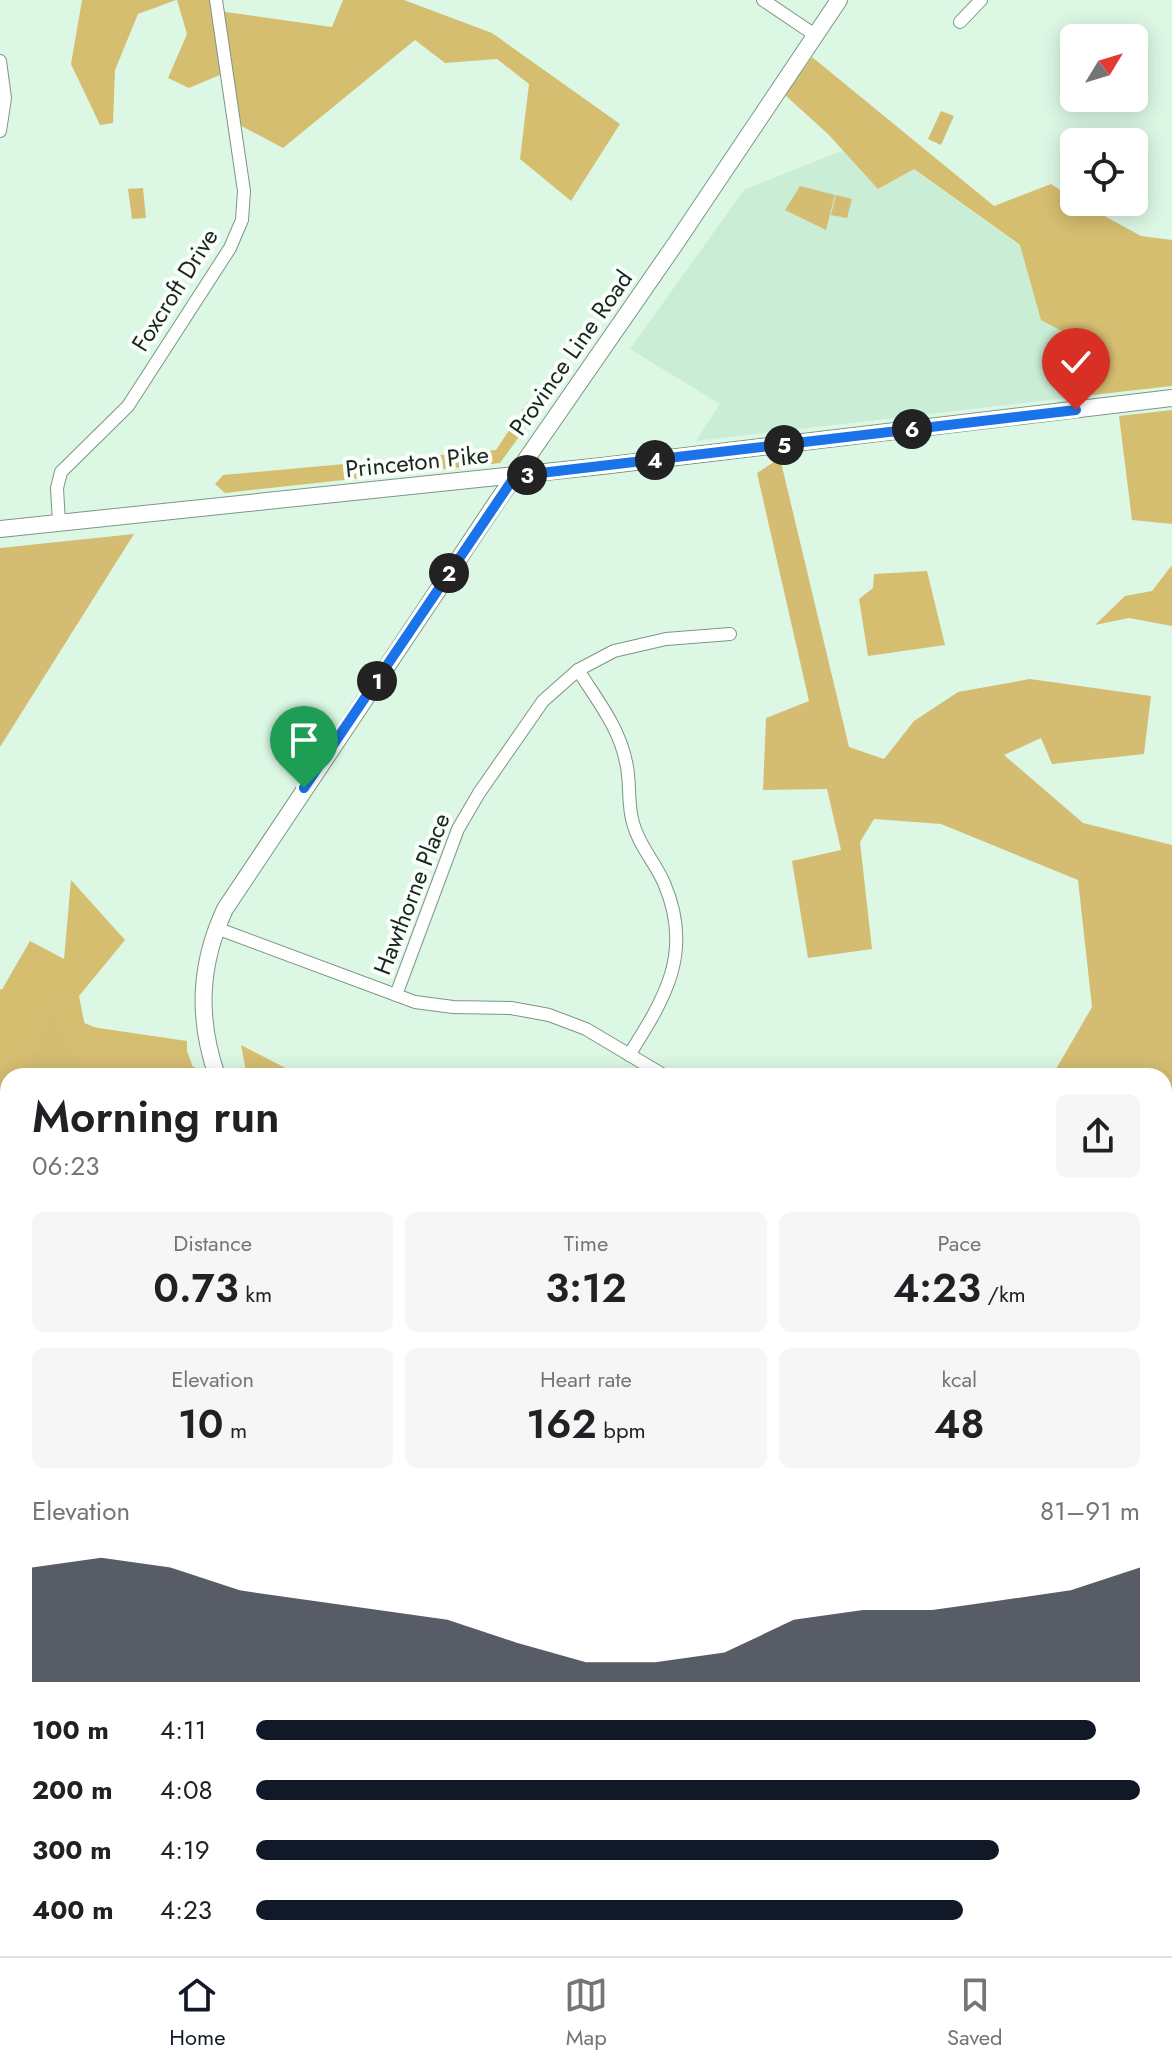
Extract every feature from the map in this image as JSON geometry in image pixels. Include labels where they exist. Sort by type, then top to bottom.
[{"type":"main road","name":"Province Line Road","points":[[214,1068],[202,1011],[204,970],[216,928],[235,891],[839,0]]},
{"type":"main road","name":"Princeton Pike","points":[[0,529],[515,476],[1172,398]]},
{"type":"street","name":"Foxcroft Drive","points":[[59,523],[57,488],[60,472],[128,406],[230,248],[242,220],[244,191],[216,0]]},
{"type":"street","points":[[763,0],[815,35]]},
{"type":"street","points":[[960,22],[981,0]]},
{"type":"street","points":[[0,61],[5,98],[0,131]]},
{"type":"street","name":"Hawthorne Place","points":[[396,995],[448,853],[470,807],[532,715],[556,688],[578,670],[630,646],[666,639],[730,634]]},
{"type":"street","points":[[578,670],[618,735],[627,766],[632,820],[643,849],[664,883],[674,916],[676,951],[669,985],[659,1008],[629,1055]]},
{"type":"street","points":[[216,928],[396,995],[435,1006],[511,1008],[549,1015],[586,1029],[651,1068]]},
{"type":"shaded area","points":[[82,0],[176,0],[138,14],[115,70],[113,123],[100,125],[71,64]]},
{"type":"shaded area","points":[[177,0],[217,0],[219,11],[332,27],[343,0],[404,0],[492,33],[620,124],[571,201],[520,159],[529,84],[497,59],[445,63],[415,40],[283,148],[236,123],[227,72],[189,88],[168,78],[187,34]]},
{"type":"shaded area","points":[[812,57],[994,206],[1051,184],[1060,190],[1060,216],[1105,216],[1141,236],[1172,240],[1172,386],[1083,396],[1077,339],[1041,320],[1020,245],[914,169],[878,189],[829,135],[785,95]]},
{"type":"shaded area","points":[[941,111],[954,116],[941,145],[928,139]]},
{"type":"shaded area","points":[[871,139],[1122,319],[1127,391],[696,441],[720,404],[630,349],[744,190]]},
{"type":"shaded area","points":[[800,186],[835,195],[826,230],[785,210]]},
{"type":"shaded area","points":[[143,188],[146,218],[132,219],[128,189]]},
{"type":"shaded area","points":[[836,195],[852,199],[847,218],[831,215]]},
{"type":"shaded area","points":[[529,400],[544,402],[500,463],[225,493],[215,484],[223,475],[496,450]]},
{"type":"shaded area","points":[[1172,410],[1172,524],[1132,520],[1119,416]]},
{"type":"shaded area","points":[[780,458],[849,747],[884,759],[914,721],[958,692],[1030,679],[1151,696],[1144,754],[1052,764],[1041,738],[1004,755],[1083,823],[1172,845],[1172,1068],[1057,1068],[1092,1007],[1078,880],[941,824],[874,819],[860,842],[872,949],[808,958],[792,861],[841,850],[827,789],[763,790],[766,718],[809,701],[757,473]]},
{"type":"shaded area","points":[[134,534],[0,747],[0,548]]},
{"type":"shaded area","points":[[1172,565],[1172,626],[1129,618],[1095,625],[1125,596],[1152,591]]},
{"type":"shaded area","points":[[927,571],[945,645],[868,656],[859,599],[873,588],[874,574]]},
{"type":"shaded area","points":[[71,880],[125,940],[79,996],[85,1026],[187,1041],[193,1068],[81,1068],[51,1005],[28,1068],[0,1068],[0,993],[30,941],[64,959]]},
{"type":"shaded area","points":[[0,989],[48,1008],[51,1004],[54,1011],[196,1068],[0,1068]]},
{"type":"shaded area","points":[[241,1045],[286,1068],[245,1068]]},
{"type":"route","points":[[304,788],[515,476],[1076,410]]}]
